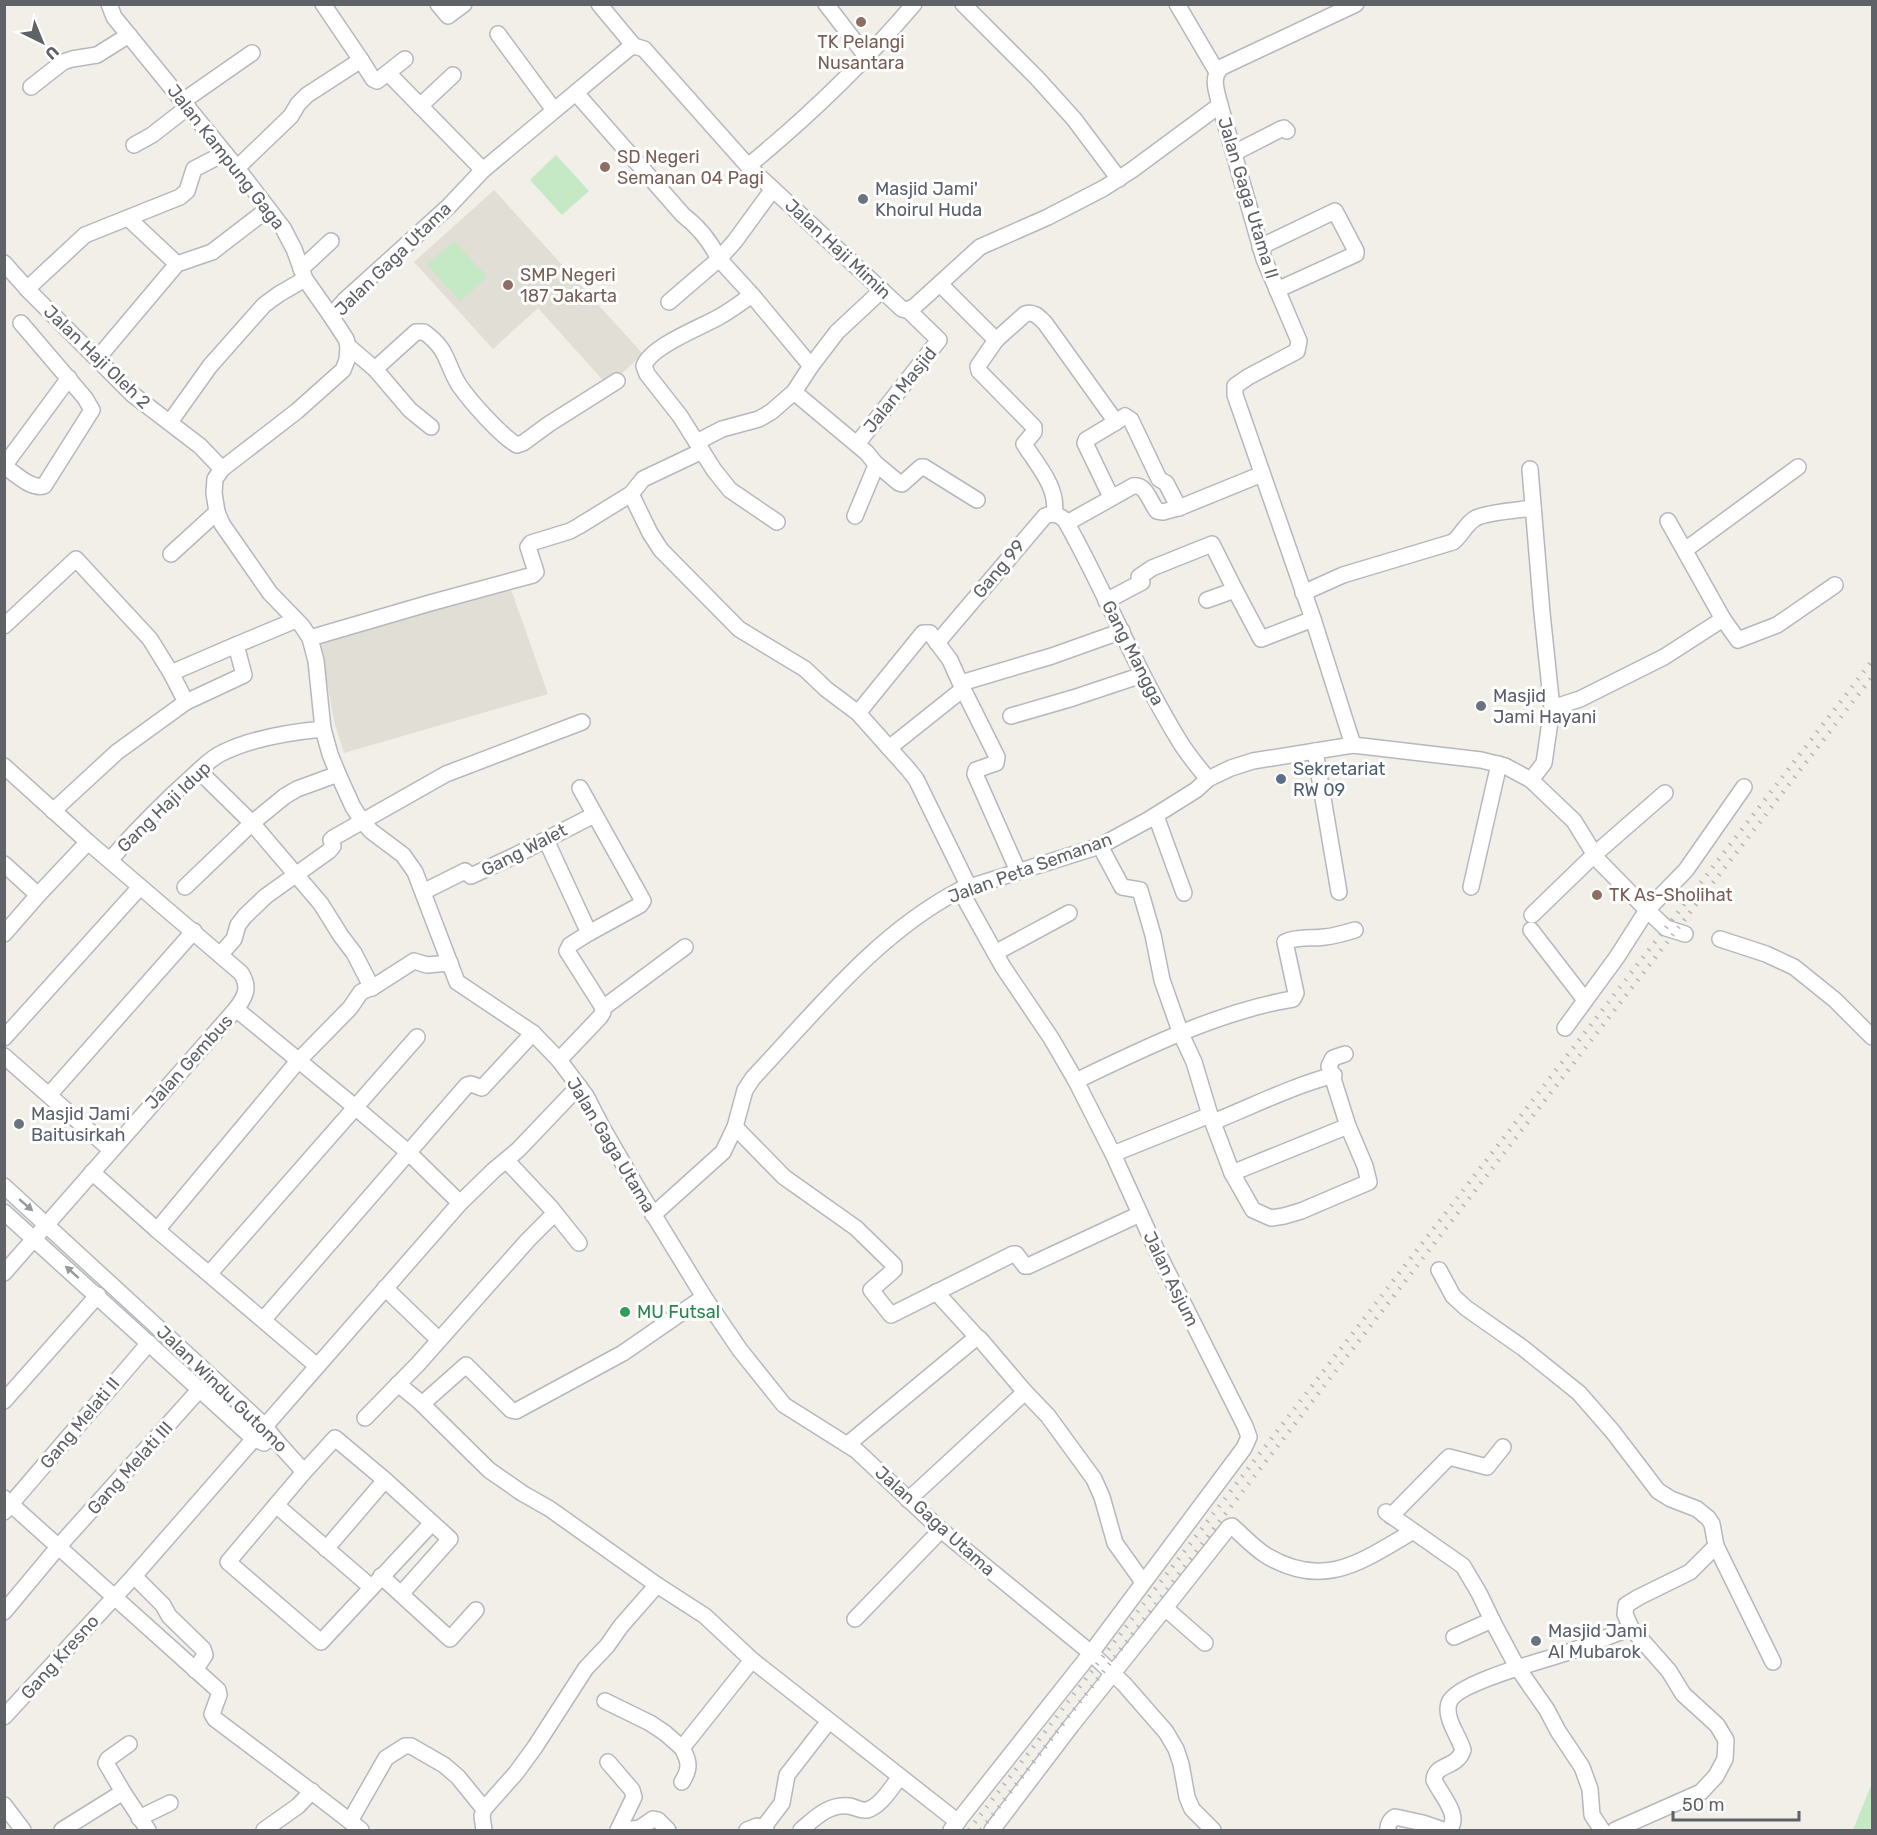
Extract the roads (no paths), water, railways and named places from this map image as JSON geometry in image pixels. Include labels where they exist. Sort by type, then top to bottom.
[{"type":"street","name":"Jalan Kampung Gaga","points":[[109,4],[114,17],[186,104],[283,228],[303,274],[331,316]]},
{"type":"street","points":[[323,4],[373,79],[377,81],[405,59]]},
{"type":"street","points":[[438,4],[448,16],[464,4]]},
{"type":"street","name":"Jalan Haji Mimin","points":[[599,4],[634,46],[644,49],[748,166],[902,309],[908,310],[980,247],[1060,212],[1119,179],[1220,105]]},
{"type":"street","points":[[826,4],[866,56]]},
{"type":"street","points":[[748,166],[832,92],[914,4]]},
{"type":"street","points":[[963,4],[1037,78],[1074,119],[1119,179]]},
{"type":"street","points":[[1177,4],[1217,72],[1222,67],[1356,4]]},
{"type":"street","points":[[31,87],[63,62],[97,55],[129,34]]},
{"type":"street","points":[[498,34],[554,110]]},
{"type":"street","name":"Jalan Gaga Utama","points":[[634,46],[483,170],[448,207],[345,300],[331,316],[348,346],[347,360],[341,372],[297,411],[222,469],[215,479],[217,512],[225,529],[270,593],[310,638],[316,661],[323,729],[338,774],[362,821],[371,831],[403,855],[415,872],[457,982],[532,1033],[559,1060],[586,1096],[653,1215],[704,1296],[740,1350],[784,1405],[848,1444],[941,1530],[1113,1673],[1166,1732],[1176,1749],[1192,1809],[1213,1830]]},
{"type":"street","points":[[134,145],[152,135],[186,104],[252,52]]},
{"type":"street","points":[[237,168],[291,116],[307,95],[361,60]]},
{"type":"street","name":"Jalan Gaga Utama II","points":[[1217,72],[1215,84],[1220,105],[1260,247],[1299,341],[1297,351],[1235,386],[1235,394],[1313,619],[1353,745]]},
{"type":"street","points":[[388,73],[483,170]]},
{"type":"street","points":[[420,106],[453,75]]},
{"type":"street","points":[[576,93],[683,215],[697,226],[719,259],[811,366]]},
{"type":"street","points":[[1234,153],[1281,129],[1284,128],[1287,131]]},
{"type":"street","points":[[27,289],[85,235],[184,195],[194,169],[225,153]]},
{"type":"street","points":[[669,302],[719,259],[773,189]]},
{"type":"street","points":[[97,359],[177,264],[212,252],[268,209]]},
{"type":"street","points":[[1260,247],[1335,211],[1356,251],[1356,254],[1277,290]]},
{"type":"street","points":[[128,218],[177,264]]},
{"type":"street","points":[[170,422],[210,366],[264,305],[303,274],[331,241]]},
{"type":"street","name":"Jalan Haji Oleh 2","points":[[4,263],[132,394],[200,446],[222,469]]},
{"type":"street","points":[[939,284],[996,340]]},
{"type":"street","points":[[310,638],[533,575],[536,572],[529,545],[570,531],[631,494],[643,479],[700,446],[722,429],[759,419],[785,401],[837,332],[882,290]]},
{"type":"street","points":[[752,295],[719,318],[670,342],[648,357],[644,366],[647,374],[680,416],[714,470],[730,490],[777,522]]},
{"type":"street","name":"Jalan Masjid","points":[[856,444],[939,340],[908,310]]},
{"type":"street","points":[[1116,422],[1045,323],[1029,312],[996,340],[978,366],[979,371],[1034,427],[1034,432],[1024,444],[1053,491],[1056,503],[1054,514],[1059,515],[1066,523],[1133,486],[1142,487],[1158,479]]},
{"type":"street","points":[[21,323],[69,378],[92,410],[44,486],[32,485],[4,466],[69,378]]},
{"type":"street","points":[[375,369],[416,332],[424,332],[441,347],[459,384],[475,405],[517,445],[617,381]]},
{"type":"street","points":[[348,346],[375,369],[410,410],[431,427]]},
{"type":"street","points":[[794,392],[867,453],[875,463],[855,516]]},
{"type":"street","points":[[1111,497],[1085,443],[1086,440],[1125,416],[1131,420],[1158,479],[1166,483],[1179,507]]},
{"type":"street","name":"Jalan Masjid","points":[[875,463],[902,484],[921,467],[924,467],[976,500]]},
{"type":"street","points":[[1685,550],[1798,467]]},
{"type":"street","points":[[1530,469],[1552,708],[1544,763],[1531,780]]},
{"type":"street","points":[[1142,487],[1157,511],[1167,512],[1262,474]]},
{"type":"street","name":"Jalan Asjum","points":[[631,494],[661,550],[739,629],[805,669],[826,689],[858,713],[916,779],[994,953],[1052,1038],[1076,1081],[1245,1426],[1249,1437],[1244,1448],[1091,1653]]},
{"type":"street","points":[[1303,593],[1343,575],[1453,542],[1475,518],[1533,508]]},
{"type":"street","points":[[171,555],[217,512]]},
{"type":"street","name":"Gang 99","points":[[937,642],[1045,516],[1054,514]]},
{"type":"street","points":[[1668,521],[1736,639],[1742,640],[1777,625],[1835,585]]},
{"type":"street","name":"Gang Mangga","points":[[1066,523],[1088,559],[1142,675],[1181,744],[1208,779]]},
{"type":"street","points":[[1106,601],[1142,582],[1139,577],[1152,568],[1212,544],[1261,639],[1313,619]]},
{"type":"street","points":[[4,626],[76,560],[150,639],[186,702]]},
{"type":"street","points":[[1207,600],[1235,590]]},
{"type":"street","points":[[1552,708],[1580,699],[1664,657],[1723,619]]},
{"type":"street","points":[[171,673],[194,661],[296,620]]},
{"type":"street","points":[[889,748],[962,686],[1122,631]]},
{"type":"street","points":[[858,713],[923,633],[930,633],[950,660],[997,757],[996,763],[976,770],[975,774],[1018,871]]},
{"type":"street","points":[[53,811],[117,752],[186,702],[244,675],[236,645]]},
{"type":"street","points":[[1011,716],[1142,675]]},
{"type":"street","points":[[220,955],[234,939],[238,925],[245,916],[266,896],[329,851],[333,846],[331,840],[333,838],[446,774],[582,722]]},
{"type":"street","name":"Gang Haji Idup","points":[[110,860],[179,788],[216,757],[243,744],[323,729]]},
{"type":"street","name":"Jalan Peta Semanan","points":[[653,1215],[723,1152],[735,1127],[741,1100],[753,1078],[851,973],[892,936],[940,900],[965,888],[1100,846],[1156,816],[1196,790],[1208,779],[1253,761],[1353,745],[1499,764],[1531,780],[1574,821],[1595,854],[1665,928],[1685,934]]},
{"type":"street","points":[[1315,751],[1339,892]]},
{"type":"street","points":[[1471,887],[1499,764]]},
{"type":"street","points":[[4,766],[88,842],[241,973],[246,980],[247,989],[245,998],[236,1009],[409,1153],[460,1203]]},
{"type":"street","points":[[199,771],[252,823],[321,904],[354,953],[372,988]]},
{"type":"street","points":[[184,887],[252,823],[285,796],[297,789],[338,774]]},
{"type":"street","points":[[1565,1028],[1617,957],[1647,910],[1686,870],[1744,787]]},
{"type":"street","points":[[580,788],[643,901],[640,905],[570,945],[567,951],[603,1008]]},
{"type":"street","points":[[1586,1000],[1532,922],[1595,854],[1665,793]]},
{"type":"street","name":"Gang Walet","points":[[423,892],[465,871],[471,876],[594,815]]},
{"type":"street","points":[[1156,816],[1185,893]]},
{"type":"street","points":[[546,840],[589,933]]},
{"type":"street","points":[[4,934],[88,842]]},
{"type":"street","points":[[1100,846],[1122,887],[1140,890],[1153,934],[1162,980],[1180,1034],[1194,1062],[1232,1173],[1253,1210],[1271,1218],[1300,1211],[1369,1182],[1329,1065],[1333,1058],[1345,1054]]},
{"type":"street","points":[[4,864],[38,895]]},
{"type":"street","points":[[4,1038],[140,887]]},
{"type":"street","points":[[994,953],[1069,913]]},
{"type":"street","points":[[1076,1081],[1180,1034],[1264,1004],[1293,999],[1296,993],[1285,942],[1322,938],[1355,930]]},
{"type":"street","points":[[49,1095],[194,931]]},
{"type":"street","points":[[1720,939],[1766,954],[1794,967],[1835,1000],[1872,1036]]},
{"type":"street","points":[[559,1060],[600,1017],[603,1008],[685,947]]},
{"type":"street","points":[[157,1230],[298,1061],[350,1008],[361,992],[372,988],[414,961],[427,964],[450,963]]},
{"type":"street","name":"Jalan Gembus","points":[[4,1273],[236,1009]]},
{"type":"street","points":[[263,1320],[467,1085],[482,1088],[532,1033]]},
{"type":"street","points":[[210,1273],[417,1037]]},
{"type":"street","points":[[4,1056],[111,1150]]},
{"type":"street","points":[[1113,1154],[1259,1104],[1294,1087],[1334,1076]]},
{"type":"street","name":"Gang Kresno","points":[[4,1717],[134,1576],[460,1203],[518,1150],[579,1086]]},
{"type":"street","points":[[1232,1173],[1348,1126]]},
{"type":"street","points":[[735,1127],[784,1177],[856,1228],[894,1265],[894,1270],[871,1290],[890,1314],[1013,1254],[1016,1254],[1025,1266],[1028,1266],[1140,1215]]},
{"type":"street","points":[[506,1160],[534,1188],[579,1243]]},
{"type":"street","points":[[93,1172],[157,1230],[317,1366]]},
{"type":"street","name":"Jalan Windu Gutomo","points":[[4,1186],[127,1296],[265,1426],[274,1440],[304,1472]]},
{"type":"street","name":"Jalan Windu Gutomo","points":[[4,1212],[254,1439],[268,1444],[288,1463],[304,1472]]},
{"type":"street","points":[[365,1418],[555,1213]]},
{"type":"street","points":[[1439,1270],[1453,1296],[1466,1308],[1523,1348],[1580,1393],[1658,1491],[1671,1499],[1697,1509],[1708,1518],[1712,1524],[1716,1546],[1773,1662]]},
{"type":"street","points":[[384,1288],[439,1340]]},
{"type":"street","points":[[936,1292],[1048,1416],[1094,1479],[1102,1497],[1115,1543],[1143,1582]]},
{"type":"street","points":[[4,1401],[98,1295]]},
{"type":"street","points":[[114,1310],[127,1296]]},
{"type":"street","points":[[422,1404],[466,1365],[511,1410],[516,1411],[623,1353],[704,1296]]},
{"type":"street","points":[[848,1444],[977,1337]]},
{"type":"street","name":"Gang Melati II","points":[[7,1505],[149,1343]]},
{"type":"street","points":[[398,1384],[422,1404],[489,1470],[550,1509],[705,1616],[752,1660],[900,1777],[954,1826],[1091,1653]]},
{"type":"street","name":"Gang Melati III","points":[[4,1612],[59,1546],[200,1389]]},
{"type":"street","points":[[909,1500],[1025,1392]]},
{"type":"street","points":[[401,1594],[450,1539],[385,1480],[335,1438],[228,1562],[321,1642],[432,1523]]},
{"type":"street","points":[[1503,1447],[1487,1467],[1449,1457],[1388,1514],[1462,1566],[1479,1593],[1517,1667],[1582,1767],[1590,1790],[1592,1815],[1602,1830]]},
{"type":"street","points":[[326,1549],[385,1480]]},
{"type":"street","points":[[7,1505],[59,1546],[219,1692],[212,1714],[214,1719],[312,1791],[357,1828],[386,1758],[405,1746],[411,1746],[444,1765],[458,1777],[484,1809]]},
{"type":"street","points":[[276,1505],[326,1549],[401,1594],[450,1639],[476,1610]]},
{"type":"street","points":[[992,1830],[1229,1527],[1232,1526],[1266,1555],[1281,1563],[1301,1570],[1322,1572],[1345,1568],[1364,1560],[1412,1532]]},
{"type":"street","points":[[855,1619],[941,1530]]},
{"type":"street","points":[[1615,1830],[1701,1792],[1716,1776],[1725,1759],[1726,1740],[1717,1725],[1683,1694],[1670,1671],[1630,1628],[1624,1614],[1626,1605],[1690,1572],[1716,1546]]},
{"type":"street","points":[[134,1576],[164,1605],[169,1616],[203,1649],[205,1655],[195,1670]]},
{"type":"street","points":[[484,1830],[482,1816],[484,1809],[522,1764],[586,1668],[657,1585]]},
{"type":"street","points":[[1165,1608],[1205,1643]]},
{"type":"street","points":[[1454,1637],[1492,1620]]},
{"type":"street","points":[[1388,1830],[1392,1820],[1398,1817],[1443,1830],[1451,1828],[1454,1817],[1434,1780],[1438,1771],[1461,1757],[1463,1750],[1450,1720],[1448,1704],[1452,1698],[1468,1688],[1517,1667],[1566,1652],[1630,1628]]},
{"type":"street","points":[[682,1748],[752,1660]]},
{"type":"street","points":[[605,1701],[650,1723],[682,1748],[689,1759],[689,1771],[682,1782]]},
{"type":"street","points":[[759,1830],[782,1803],[787,1775],[829,1721]]},
{"type":"street","points":[[129,1744],[108,1759],[106,1763],[144,1824],[170,1803]]},
{"type":"street","points":[[608,1762],[632,1790],[634,1797],[618,1830]]},
{"type":"street","points":[[801,1830],[823,1811],[842,1806],[865,1810],[872,1808],[900,1777]]},
{"type":"street","points":[[264,1830],[298,1806],[312,1791]]},
{"type":"street","points":[[62,1830],[123,1792]]},
{"type":"street","points":[[4,1805],[23,1830]]},
{"type":"street","points":[[626,1830],[640,1827],[653,1819],[668,1830]]},
{"type":"railway","points":[[969,1830],[1872,661]]},
{"type":"railway","points":[[981,1830],[1872,677]]},
{"type":"place","name":"TK Pelangi Nusantara","points":[[861,22]]},
{"type":"place","name":"SD Negeri Semanan 04 Pagi","points":[[605,167]]},
{"type":"place","name":"Masjid Jami' Khoirul Huda","points":[[863,199]]},
{"type":"place","name":"SMP Negeri 187 Jakarta","points":[[508,285]]},
{"type":"place","name":"Masjid Jami Hayani","points":[[1481,706]]},
{"type":"place","name":"Sekretariat RW 09","points":[[1281,779]]},
{"type":"place","name":"TK As-Sholihat","points":[[1597,895]]},
{"type":"place","name":"Masjid Jami Baitusirkah","points":[[19,1124]]},
{"type":"place","name":"MU Futsal","points":[[625,1312]]},
{"type":"place","name":"Masjid Jami Al Mubarok","points":[[1536,1641]]}]
